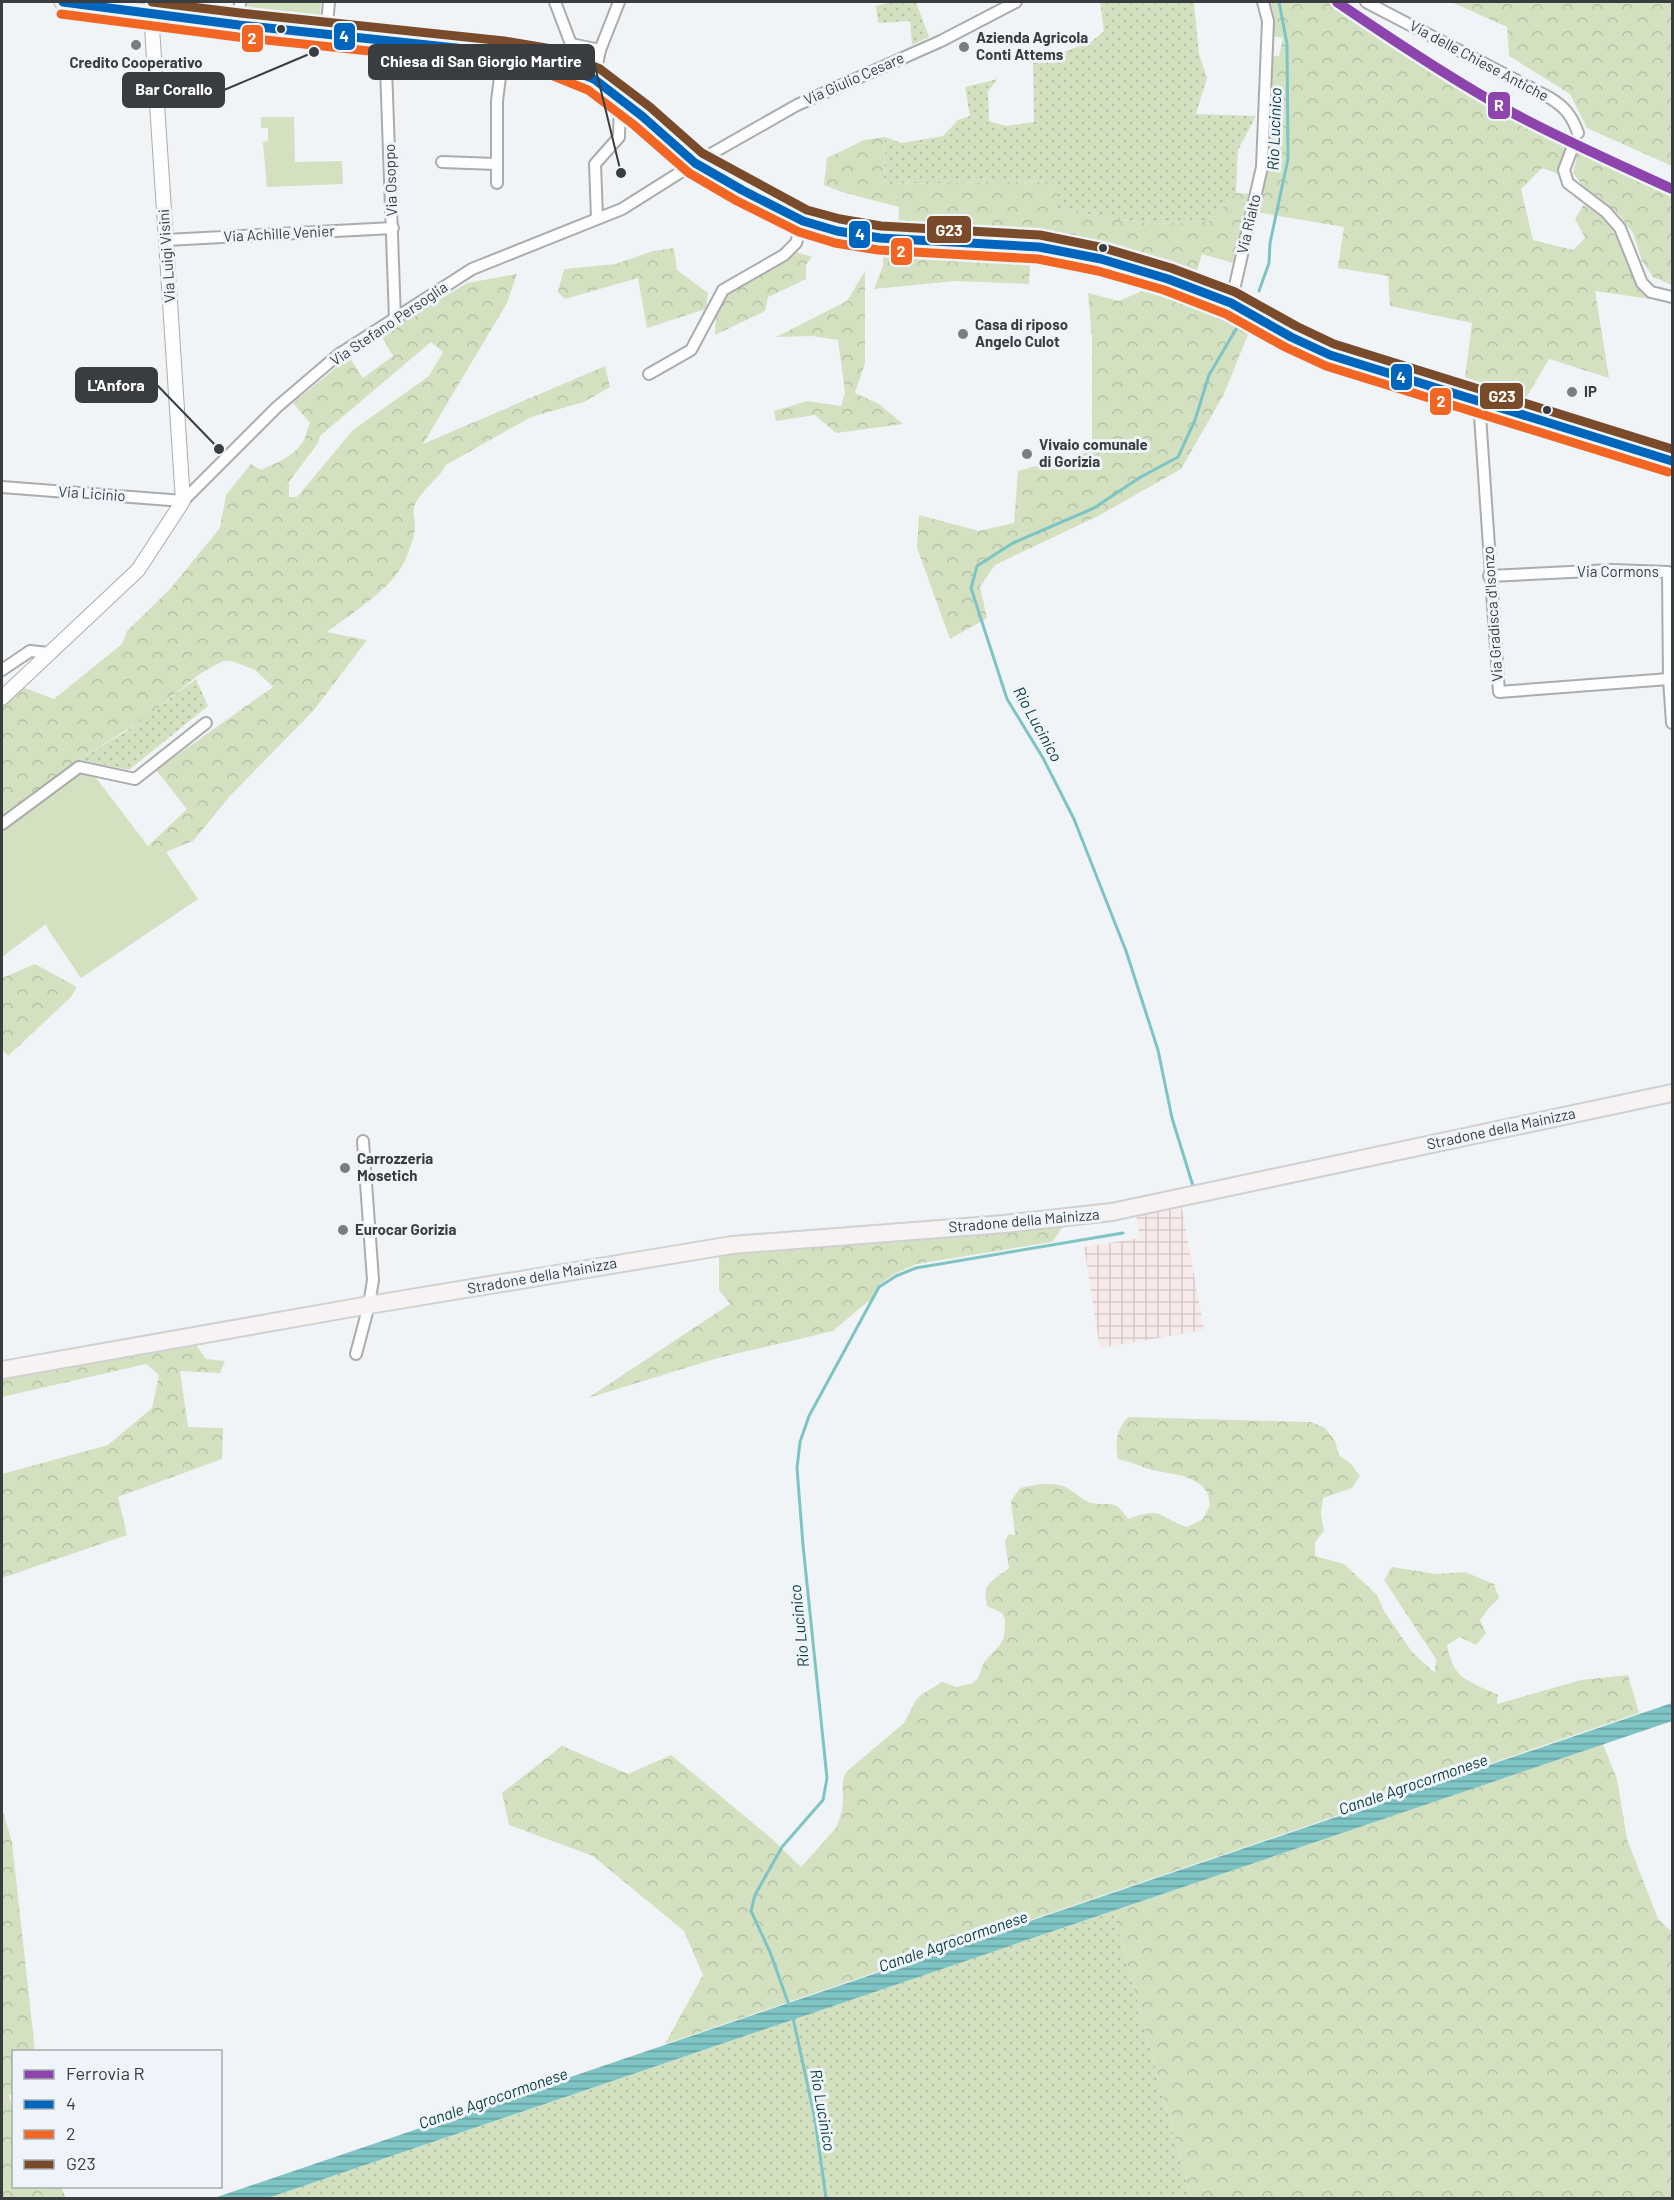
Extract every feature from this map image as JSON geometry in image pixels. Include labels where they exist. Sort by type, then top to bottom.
[{"type":"main road","points":[[63,2],[151,7],[239,25],[503,53],[549,61],[594,79],[695,163],[803,221],[837,231],[880,238],[1038,247],[1101,259],[1168,279],[1239,307],[1291,338],[1330,355],[1479,407],[1672,460]]},
{"type":"main road","name":"Stradone della Mainizza","points":[[2,1370],[369,1305],[732,1245],[1004,1224],[1112,1212],[1672,1093]]},
{"type":"street","points":[[239,25],[240,2]]},
{"type":"street","points":[[326,34],[329,2]]},
{"type":"street","points":[[555,2],[570,44],[564,66]]},
{"type":"street","points":[[594,79],[600,51],[619,2]]},
{"type":"street","name":"Via Giulio Cesare","points":[[597,218],[622,208],[797,105],[941,41],[1016,2]]},
{"type":"street","name":"Via Rialto","points":[[1239,307],[1262,167],[1268,21],[1263,2]]},
{"type":"street","name":"Via delle Chiese Antiche","points":[[1366,2],[1565,107],[1574,120],[1578,133]]},
{"type":"street","name":"Via Luigi Visini","points":[[151,7],[183,501]]},
{"type":"street","name":"Via Osoppo","points":[[385,40],[395,319]]},
{"type":"street","points":[[570,44],[600,51]]},
{"type":"street","points":[[497,183],[497,101],[503,53]]},
{"type":"street","points":[[597,218],[596,164],[620,137],[620,99]]},
{"type":"street","points":[[1572,149],[1564,170],[1568,183],[1606,212],[1620,228],[1642,283],[1651,292],[1672,297]]},
{"type":"street","points":[[442,162],[496,164]]},
{"type":"street","name":"Via Stefano Persoglia","points":[[183,501],[277,407],[338,355],[472,269],[597,218]]},
{"type":"street","points":[[650,374],[691,350],[723,290],[784,255],[796,243],[803,221]]},
{"type":"street","name":"Via Achille Venier","points":[[166,240],[393,228]]},
{"type":"street","name":"Via Gradisca d'Isonzo","points":[[1479,407],[1489,576],[1499,692],[1669,679]]},
{"type":"street","name":"Via Licinio","points":[[2,487],[183,501]]},
{"type":"street","points":[[2,698],[138,570],[183,501]]},
{"type":"street","name":"Via Cormons","points":[[1489,576],[1612,570],[1668,572],[1669,679],[1672,723]]},
{"type":"street","points":[[2,670],[30,651],[49,653]]},
{"type":"street","points":[[2,824],[79,767],[135,779],[206,723]]},
{"type":"street","points":[[356,1354],[373,1280],[363,1142]]},
{"type":"shaded area","points":[[1181,1203],[1204,1330],[1100,1348],[1084,1247],[1140,1238],[1136,1215]]},
{"type":"green space","points":[[247,2],[321,2],[319,28],[247,19]]},
{"type":"green space","points":[[891,2],[916,2],[929,37],[912,45],[910,21],[878,23],[876,6]]},
{"type":"green space","points":[[1100,2],[1194,2],[1199,54],[1207,78],[1196,114],[1256,116],[1238,150],[1236,193],[1211,221],[1152,224],[1057,210],[1057,181],[884,184],[885,137],[902,143],[943,136],[958,120],[970,116],[965,87],[998,79],[988,91],[989,121],[1005,126],[1034,122],[1033,63],[1091,42],[1104,31]]},
{"type":"green space","points":[[1270,2],[1329,2],[1436,73],[1567,147],[1558,174],[1542,168],[1521,189],[1533,240],[1573,250],[1585,238],[1575,219],[1584,204],[1606,221],[1617,238],[1636,284],[1650,299],[1595,291],[1609,378],[1549,359],[1523,403],[1464,385],[1472,323],[1390,306],[1388,276],[1338,268],[1344,227],[1256,212],[1268,164],[1272,56],[1279,56],[1283,38],[1273,36],[1273,10]]},
{"type":"green space","points":[[1451,2],[1672,2],[1672,166],[1587,128],[1570,94],[1509,56],[1507,27]]},
{"type":"green space","points":[[261,117],[294,117],[295,162],[342,161],[343,184],[267,187],[263,142],[268,141],[268,128],[261,128]]},
{"type":"green space","points":[[885,137],[884,184],[1057,181],[1057,210],[1152,224],[1211,221],[1236,193],[1250,194],[1233,263],[1202,254],[1194,280],[1124,257],[1053,239],[996,232],[898,229],[899,207],[824,185],[827,158],[864,140]]},
{"type":"green space","points":[[1578,152],[1672,195],[1672,285],[1653,277],[1642,261],[1633,233],[1618,214],[1583,186],[1573,173]]},
{"type":"green space","points":[[883,245],[1031,252],[1029,284],[955,281],[874,289],[883,266]]},
{"type":"green space","points":[[674,248],[677,270],[708,293],[706,309],[647,328],[638,278],[565,299],[558,292],[564,269],[616,264],[653,251]]},
{"type":"green space","points":[[796,252],[812,257],[806,265],[806,279],[768,297],[765,311],[715,335],[717,314],[726,294]]},
{"type":"green space","points":[[865,271],[865,363],[855,393],[879,404],[903,424],[836,433],[815,415],[776,421],[774,411],[807,401],[841,406],[845,392],[838,340],[812,336],[776,337],[847,301]]},
{"type":"green space","points":[[517,274],[507,303],[423,444],[605,366],[610,387],[584,402],[531,417],[446,465],[415,504],[413,540],[403,565],[374,597],[327,632],[367,640],[314,710],[230,796],[193,841],[166,852],[148,846],[187,809],[156,770],[273,687],[255,670],[232,661],[223,661],[201,673],[145,718],[79,760],[2,816],[2,704],[22,687],[54,699],[122,644],[127,631],[170,589],[220,528],[226,495],[251,464],[261,470],[285,458],[300,446],[310,423],[293,403],[349,357],[363,378],[393,356],[381,335],[467,283]],"holes":[[[431,342],[443,352],[429,376],[353,430],[297,497],[289,497],[289,482],[318,443],[320,436]]]},
{"type":"green space","points":[[1160,283],[1227,307],[1253,322],[1224,394],[1181,469],[1100,515],[995,565],[980,587],[987,618],[950,639],[917,548],[919,515],[979,531],[1014,523],[1018,471],[1092,451],[1092,338],[1088,293],[1119,301]]},
{"type":"green space","points":[[196,679],[208,706],[129,770],[79,760],[125,732]]},
{"type":"green space","points":[[90,770],[148,846],[166,852],[198,899],[81,978],[46,924],[2,957],[2,826],[54,788],[57,791]]},
{"type":"green space","points":[[35,964],[77,987],[71,997],[8,1056],[2,1049],[2,978]]},
{"type":"green space","points":[[1065,1224],[1052,1242],[917,1264],[894,1274],[880,1284],[871,1299],[833,1331],[718,1358],[588,1398],[730,1304],[719,1290],[719,1252]]},
{"type":"green space","points":[[194,1342],[206,1359],[225,1361],[220,1373],[180,1371],[188,1427],[223,1428],[222,1459],[118,1497],[127,1535],[2,1578],[2,1474],[108,1445],[152,1408],[159,1375],[146,1364],[2,1397],[2,1376]]},
{"type":"green space","points":[[1128,1417],[1311,1422],[1325,1428],[1335,1441],[1339,1455],[1351,1464],[1360,1476],[1352,1488],[1323,1498],[1321,1514],[1324,1531],[1315,1542],[1315,1556],[1344,1564],[1377,1595],[1384,1611],[1412,1652],[1435,1673],[1436,1659],[1384,1580],[1392,1567],[1436,1574],[1465,1572],[1494,1584],[1499,1598],[1480,1620],[1486,1633],[1476,1645],[1460,1637],[1447,1645],[1458,1673],[1498,1695],[1497,1704],[1581,1680],[1628,1675],[1639,1713],[665,2044],[703,1975],[684,1931],[593,1856],[509,1825],[502,1793],[562,1746],[628,1774],[671,1755],[771,1838],[801,1867],[836,1828],[842,1810],[843,1782],[846,1772],[904,1723],[921,1695],[942,1682],[957,1687],[973,1683],[978,1678],[984,1662],[1000,1645],[1004,1637],[1005,1619],[1002,1613],[987,1606],[986,1592],[990,1583],[1009,1568],[1005,1541],[1009,1534],[1015,1535],[1011,1501],[1020,1488],[1044,1484],[1062,1486],[1089,1502],[1115,1505],[1128,1519],[1154,1513],[1187,1527],[1203,1519],[1210,1505],[1208,1494],[1201,1485],[1187,1477],[1152,1470],[1118,1459],[1117,1436]]},
{"type":"green space","points":[[1603,1744],[1617,1779],[1627,1839],[1658,1919],[1672,1932],[1672,2198],[1191,2198],[1113,1911]]},
{"type":"green space","points":[[2,1808],[12,1842],[35,2050],[12,2050],[12,2094],[9,2095],[12,2107],[12,2188],[61,2188],[66,2198],[2,2198]]},
{"type":"green space","points":[[1113,1911],[1191,2198],[268,2198]]},
{"type":"water","points":[[1672,1703],[1672,1721],[268,2198],[214,2198]]},
{"type":"waterway","name":"Rio Lucinico","points":[[1259,291],[1269,263],[1270,243],[1288,159],[1287,44],[1279,2]]},
{"type":"waterway","name":"Rio Lucinico","points":[[1193,1186],[1172,1118],[1158,1050],[1126,951],[1074,819],[1043,758],[1007,699],[971,588],[977,566],[1013,543],[1094,508],[1139,478],[1178,457],[1195,420],[1209,375],[1242,319]]},
{"type":"waterway","name":"Rio Lucinico","points":[[789,2005],[770,1952],[751,1911],[755,1895],[782,1847],[823,1800],[827,1778],[797,1468],[800,1442],[809,1416],[879,1287],[896,1276],[916,1268],[1123,1233]]},
{"type":"waterway","name":"Rio Lucinico","points":[[793,2018],[815,2119],[826,2198]]},
{"type":"tunnel","points":[[1572,149],[1578,133]]},
{"type":"rail line","name":"R","points":[[1337,2],[1423,59],[1511,112],[1672,189]]},
{"type":"transit line","name":"4","points":[[63,2],[239,25],[503,53],[549,61],[594,79],[642,116],[695,163],[803,221],[837,231],[880,238],[1039,247],[1101,259],[1168,279],[1231,303],[1291,337],[1330,355],[1672,461]]},
{"type":"transit line","name":"G23","points":[[152,2],[504,41],[552,49],[600,69],[650,107],[702,153],[807,210],[840,219],[881,226],[1040,235],[1104,248],[1171,268],[1235,292],[1334,344],[1672,449]]},
{"type":"transit line","name":"2","points":[[61,14],[238,37],[501,65],[546,73],[588,90],[634,125],[689,173],[737,201],[799,232],[835,243],[878,250],[1038,259],[1098,271],[1164,290],[1226,314],[1285,347],[1326,366],[1668,472]]},
{"type":"place","name":"Credito Cooperativo","points":[[136,45]]},
{"type":"place","name":"Azienda Agricola Conti Attems","points":[[964,47]]},
{"type":"place","name":"Bar Corallo","points":[[314,52]]},
{"type":"place","name":"Chiesa di San Giorgio Martire","points":[[621,173]]},
{"type":"place","name":"Casa di riposo Angelo Culot","points":[[963,334]]},
{"type":"place","name":"IP","points":[[1572,392]]},
{"type":"place","name":"L'Anfora","points":[[219,449]]},
{"type":"place","name":"Vivaio comunale di Gorizia","points":[[1027,454]]},
{"type":"place","name":"Carrozzeria Mosetich","points":[[345,1168]]},
{"type":"place","name":"Eurocar Gorizia","points":[[343,1230]]},
{"type":"water label","name":"Canale Agrocormonese","points":[[1413,1784]]},
{"type":"water label","name":"Canale Agrocormonese","points":[[953,1941]]},
{"type":"water label","name":"Canale Agrocormonese","points":[[493,2098]]}]
